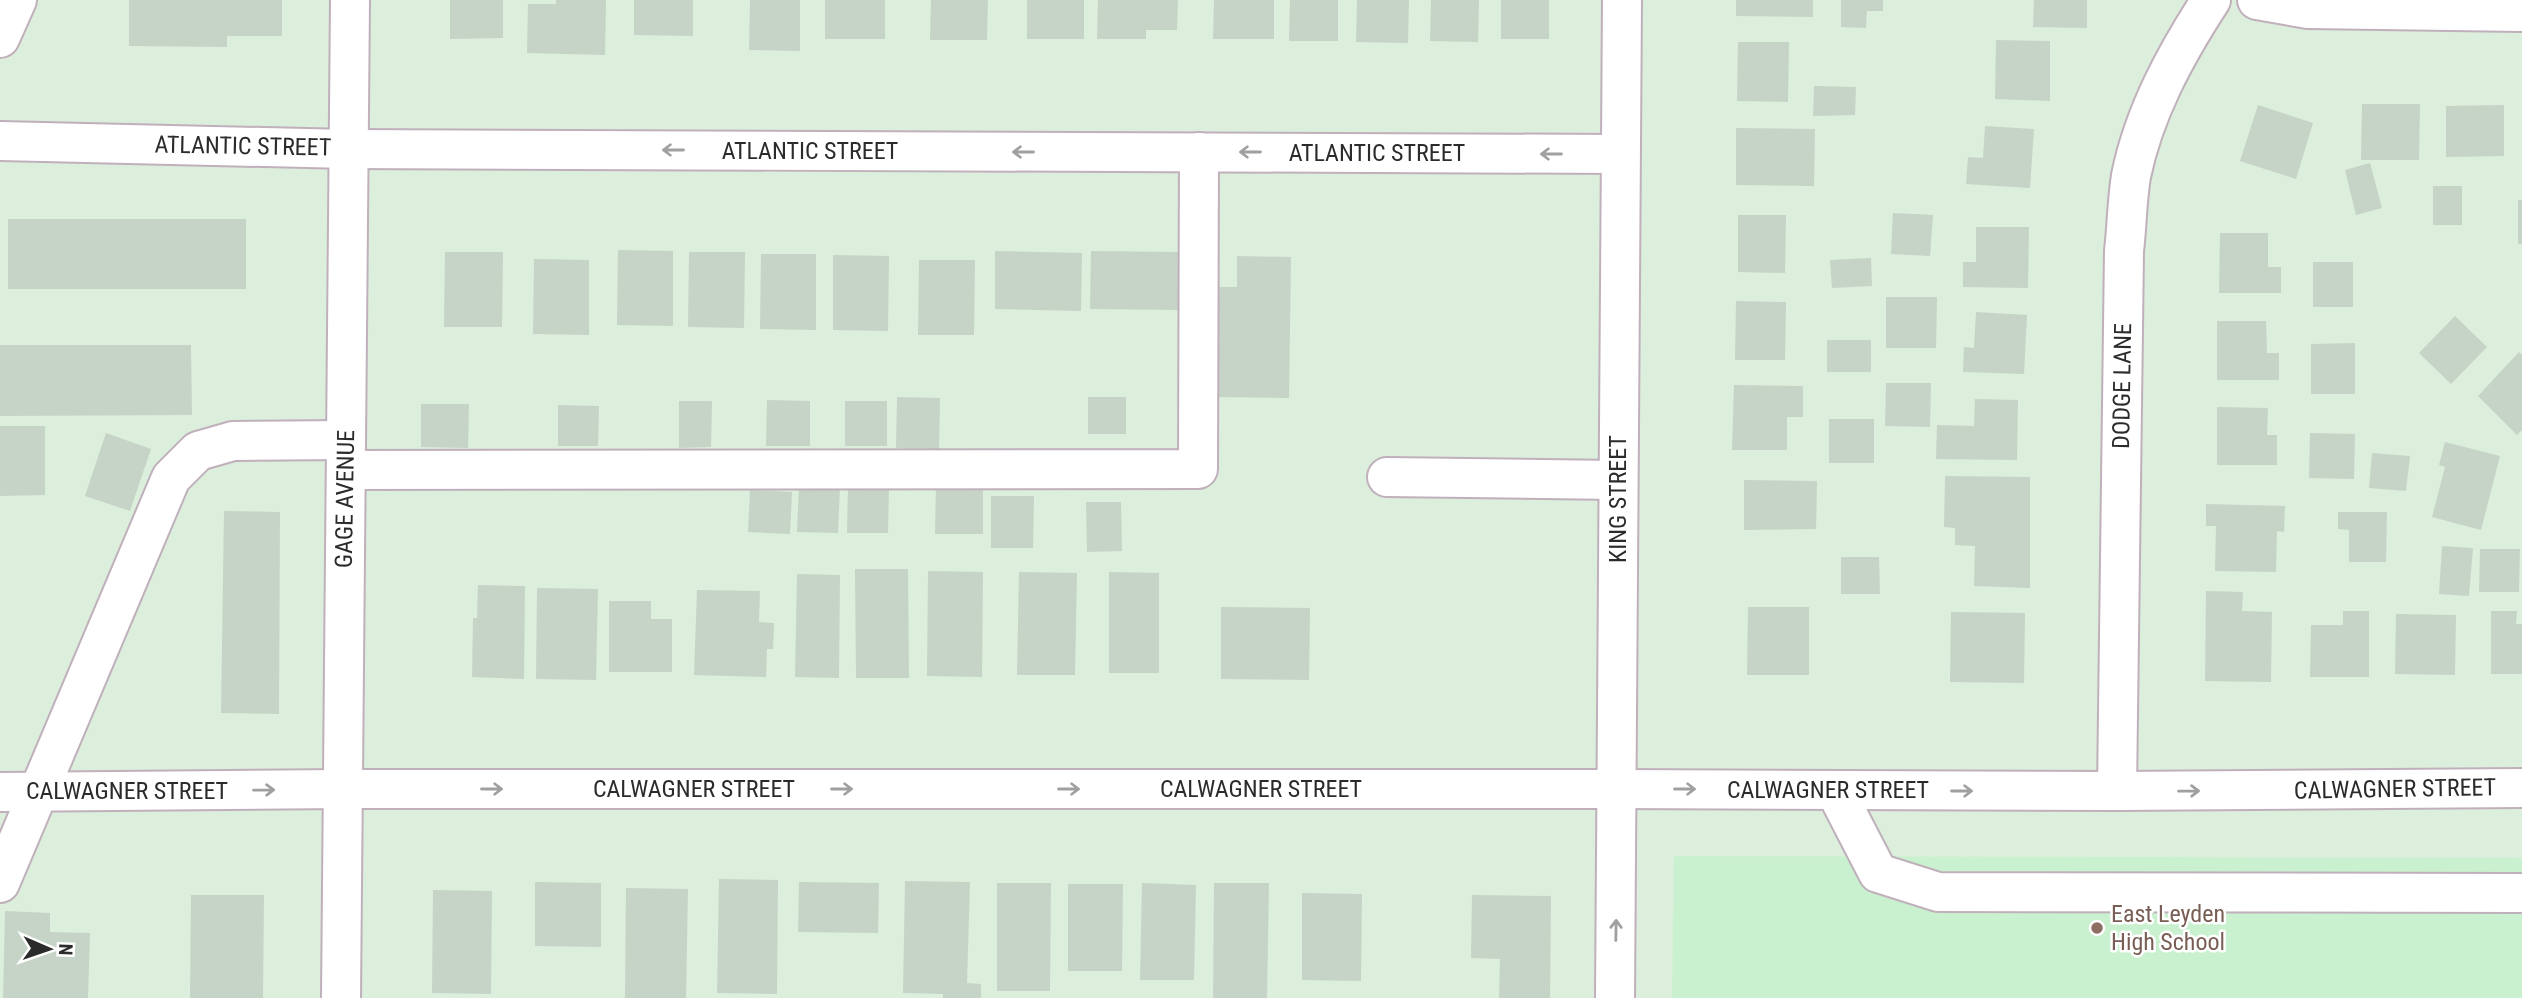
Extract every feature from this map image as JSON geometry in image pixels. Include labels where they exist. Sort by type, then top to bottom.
[{"type":"street","points":[[0,38],[17,0]]},
{"type":"street","name":"GAGE AVENUE","points":[[341,998],[350,0]]},
{"type":"street","name":"KING STREET","points":[[1615,998],[1622,0]]},
{"type":"street","name":"DODGE LANE","points":[[2117,792],[2124,251],[2131,176],[2151,108],[2184,42],[2211,0]]},
{"type":"street","points":[[2257,0],[2308,9],[2522,12]]},
{"type":"street","name":"ATLANTIC STREET","points":[[0,141],[348,149],[1620,154]]},
{"type":"street","points":[[0,883],[171,478],[198,451],[233,441],[346,455],[1198,469],[1199,152]]},
{"type":"street","points":[[1387,477],[1618,480]]},
{"type":"street","name":"CALWAGNER STREET","points":[[0,792],[343,789],[1617,789],[2117,792],[2522,788]]},
{"type":"street","points":[[1835,790],[1878,873],[1938,892],[2522,893]]},
{"type":"shaded area","name":"East Leyden High School","points":[[1674,856],[2522,858],[2522,998],[1672,998]]},
{"type":"building","points":[[129,0],[282,0],[282,36],[227,36],[227,47],[129,46]]},
{"type":"building","points":[[450,0],[503,0],[503,38],[450,39]]},
{"type":"building","points":[[556,0],[606,0],[605,55],[527,53],[528,4],[556,4]]},
{"type":"building","points":[[634,0],[693,0],[693,36],[634,35]]},
{"type":"building","points":[[750,0],[800,0],[800,51],[749,50]]},
{"type":"building","points":[[825,0],[885,0],[885,39],[825,39]]},
{"type":"building","points":[[931,0],[988,0],[987,40],[930,40]]},
{"type":"building","points":[[1027,0],[1084,0],[1084,39],[1027,39]]},
{"type":"building","points":[[1098,0],[1178,0],[1177,30],[1146,30],[1146,39],[1097,39]]},
{"type":"building","points":[[1214,0],[1274,0],[1274,39],[1213,39]]},
{"type":"building","points":[[1290,0],[1338,0],[1338,41],[1289,41]]},
{"type":"building","points":[[1357,0],[1409,0],[1408,43],[1356,42]]},
{"type":"building","points":[[1431,0],[1479,0],[1478,42],[1430,41]]},
{"type":"building","points":[[1501,0],[1549,0],[1549,39],[1501,39]]},
{"type":"building","points":[[1736,0],[1813,0],[1813,17],[1736,16]]},
{"type":"building","points":[[1841,0],[1883,0],[1883,11],[1867,11],[1866,28],[1841,27]]},
{"type":"building","points":[[2034,0],[2087,0],[2087,28],[2033,27]]},
{"type":"building","points":[[1996,40],[2050,41],[2050,101],[1995,99]]},
{"type":"building","points":[[1738,42],[1789,42],[1788,102],[1737,101]]},
{"type":"building","points":[[1814,86],[1856,87],[1855,115],[1813,116]]},
{"type":"building","points":[[2362,104],[2420,104],[2419,160],[2361,160]]},
{"type":"building","points":[[2258,105],[2313,123],[2296,179],[2240,161]]},
{"type":"building","points":[[2504,105],[2504,156],[2446,157],[2446,106]]},
{"type":"building","points":[[1985,126],[2034,129],[2030,188],[1966,184],[1968,157],[1983,158]]},
{"type":"building","points":[[1736,128],[1815,129],[1814,186],[1736,185]]},
{"type":"building","points":[[2370,163],[2382,208],[2356,215],[2345,170]]},
{"type":"building","points":[[2433,186],[2462,186],[2462,225],[2433,225]]},
{"type":"building","points":[[2518,200],[2522,200],[2522,244],[2518,244]]},
{"type":"building","points":[[1893,213],[1933,215],[1930,256],[1891,254]]},
{"type":"building","points":[[1738,215],[1786,215],[1785,273],[1738,272]]},
{"type":"building","points":[[8,219],[246,219],[246,289],[8,289]]},
{"type":"building","points":[[1976,227],[2029,227],[2028,288],[1963,287],[1963,262],[1976,262]]},
{"type":"building","points":[[2220,233],[2268,233],[2268,267],[2281,267],[2281,293],[2219,293]]},
{"type":"building","points":[[618,250],[673,251],[673,326],[617,325]]},
{"type":"building","points":[[995,251],[1082,253],[1081,311],[995,309]]},
{"type":"building","points":[[1091,251],[1178,252],[1178,310],[1090,309]]},
{"type":"building","points":[[445,252],[503,252],[502,327],[444,327]]},
{"type":"building","points":[[689,252],[745,252],[744,328],[688,327]]},
{"type":"building","points":[[761,254],[816,254],[816,330],[760,329]]},
{"type":"building","points":[[833,255],[889,256],[888,331],[833,330]]},
{"type":"building","points":[[1237,256],[1291,257],[1289,398],[1215,397],[1217,287],[1237,287]]},
{"type":"building","points":[[1871,258],[1872,286],[1832,288],[1830,260]]},
{"type":"building","points":[[534,259],[589,260],[589,335],[533,334]]},
{"type":"building","points":[[919,260],[975,260],[974,335],[918,335]]},
{"type":"building","points":[[2313,262],[2353,262],[2353,307],[2313,307]]},
{"type":"building","points":[[1886,297],[1937,297],[1936,348],[1886,348]]},
{"type":"building","points":[[1736,301],[1786,302],[1785,360],[1735,360]]},
{"type":"building","points":[[1976,312],[2027,315],[2024,374],[1963,372],[1964,347],[1974,348]]},
{"type":"building","points":[[2455,316],[2487,347],[2451,384],[2419,353]]},
{"type":"building","points":[[2217,321],[2266,321],[2267,353],[2279,353],[2279,380],[2217,380]]},
{"type":"building","points":[[1827,340],[1871,340],[1871,372],[1827,372]]},
{"type":"building","points":[[2355,343],[2355,394],[2311,394],[2311,344]]},
{"type":"building","points":[[0,345],[191,345],[192,415],[0,416]]},
{"type":"building","points":[[2519,352],[2522,355],[2522,430],[2517,435],[2478,396]]},
{"type":"building","points":[[1886,383],[1931,383],[1930,427],[1885,426]]},
{"type":"building","points":[[1734,385],[1803,386],[1803,417],[1787,417],[1787,450],[1732,450]]},
{"type":"building","points":[[897,397],[940,398],[939,449],[896,448]]},
{"type":"building","points":[[1088,397],[1126,397],[1126,434],[1088,434]]},
{"type":"building","points":[[1975,399],[2018,400],[2017,460],[1936,459],[1937,425],[1974,426]]},
{"type":"building","points":[[767,400],[810,401],[810,446],[766,446]]},
{"type":"building","points":[[679,401],[712,401],[711,447],[679,448]]},
{"type":"building","points":[[845,401],[887,401],[887,446],[845,446]]},
{"type":"building","points":[[421,404],[469,404],[468,448],[421,447]]},
{"type":"building","points":[[558,405],[599,406],[598,446],[558,446]]},
{"type":"building","points":[[2217,407],[2268,408],[2267,435],[2277,435],[2277,465],[2217,465]]},
{"type":"building","points":[[1829,419],[1874,419],[1874,463],[1829,463]]},
{"type":"building","points":[[0,426],[45,426],[45,495],[0,496]]},
{"type":"building","points":[[106,433],[151,449],[130,511],[85,496]]},
{"type":"building","points":[[2310,433],[2355,434],[2354,479],[2309,478]]},
{"type":"building","points":[[2445,442],[2500,456],[2481,530],[2432,517],[2445,467],[2439,465]]},
{"type":"building","points":[[2372,453],[2410,456],[2406,491],[2369,488]]},
{"type":"building","points":[[1945,476],[2030,477],[2030,588],[1974,586],[1975,546],[1955,545],[1955,528],[1944,527]]},
{"type":"building","points":[[1744,480],[1817,481],[1816,529],[1744,530]]},
{"type":"building","points":[[936,486],[983,486],[983,534],[935,534]]},
{"type":"building","points":[[799,487],[840,488],[838,533],[797,532]]},
{"type":"building","points":[[848,488],[889,488],[888,533],[847,533]]},
{"type":"building","points":[[750,490],[792,492],[790,534],[748,532]]},
{"type":"building","points":[[991,496],[1034,496],[1033,548],[991,548]]},
{"type":"building","points":[[1086,502],[1121,502],[1122,551],[1087,552]]},
{"type":"building","points":[[2206,504],[2285,506],[2284,532],[2277,531],[2276,572],[2215,571],[2216,526],[2206,526]]},
{"type":"building","points":[[224,511],[280,512],[279,714],[221,713]]},
{"type":"building","points":[[2338,512],[2387,512],[2386,562],[2349,562],[2349,530],[2338,529]]},
{"type":"building","points":[[2442,546],[2473,548],[2469,596],[2439,594]]},
{"type":"building","points":[[2480,549],[2520,549],[2519,592],[2479,592]]},
{"type":"building","points":[[1841,557],[1879,557],[1880,594],[1841,594]]},
{"type":"building","points":[[855,569],[908,569],[909,678],[856,678]]},
{"type":"building","points":[[928,571],[983,572],[982,677],[927,676]]},
{"type":"building","points":[[1019,572],[1077,573],[1075,675],[1017,675]]},
{"type":"building","points":[[1109,572],[1159,573],[1159,673],[1109,673]]},
{"type":"building","points":[[797,574],[840,575],[839,678],[795,677]]},
{"type":"building","points":[[478,585],[525,586],[524,679],[472,677],[473,618],[477,618]]},
{"type":"building","points":[[537,588],[598,589],[596,680],[536,679]]},
{"type":"building","points":[[697,590],[760,591],[759,622],[774,623],[773,649],[767,649],[766,677],[694,675]]},
{"type":"building","points":[[2206,591],[2243,592],[2242,611],[2272,612],[2271,682],[2205,681]]},
{"type":"building","points":[[609,601],[651,601],[651,619],[672,619],[672,672],[609,672]]},
{"type":"building","points":[[1221,607],[1310,608],[1309,680],[1221,679]]},
{"type":"building","points":[[1748,607],[1809,607],[1809,675],[1747,675]]},
{"type":"building","points":[[2343,611],[2369,611],[2369,677],[2310,677],[2311,625],[2343,625]]},
{"type":"building","points":[[2491,611],[2517,611],[2516,624],[2522,624],[2522,674],[2491,674]]},
{"type":"building","points":[[1951,612],[2025,613],[2024,683],[1950,682]]},
{"type":"building","points":[[2396,614],[2456,615],[2455,675],[2395,674]]},
{"type":"building","points":[[719,879],[778,880],[777,994],[717,993]]},
{"type":"building","points":[[905,881],[970,882],[967,983],[981,984],[981,998],[943,998],[943,994],[903,993]]},
{"type":"building","points":[[535,882],[601,883],[601,947],[535,946]]},
{"type":"building","points":[[799,882],[879,883],[878,933],[798,932]]},
{"type":"building","points":[[997,883],[1051,883],[1050,991],[997,991]]},
{"type":"building","points":[[1142,883],[1196,885],[1194,980],[1140,980]]},
{"type":"building","points":[[1214,883],[1269,883],[1267,998],[1213,998]]},
{"type":"building","points":[[1068,884],[1123,884],[1122,971],[1068,971]]},
{"type":"building","points":[[626,888],[688,889],[686,998],[625,998]]},
{"type":"building","points":[[433,890],[492,891],[491,994],[432,993]]},
{"type":"building","points":[[1302,893],[1362,894],[1361,981],[1302,980]]},
{"type":"building","points":[[191,895],[264,895],[263,998],[190,998]]},
{"type":"building","points":[[1472,895],[1551,896],[1550,998],[1499,998],[1500,959],[1471,958]]},
{"type":"building","points":[[5,911],[50,913],[50,932],[90,933],[88,998],[3,998]]},
{"type":"place","name":"East Leyden High School","points":[[2097,928]]}]
